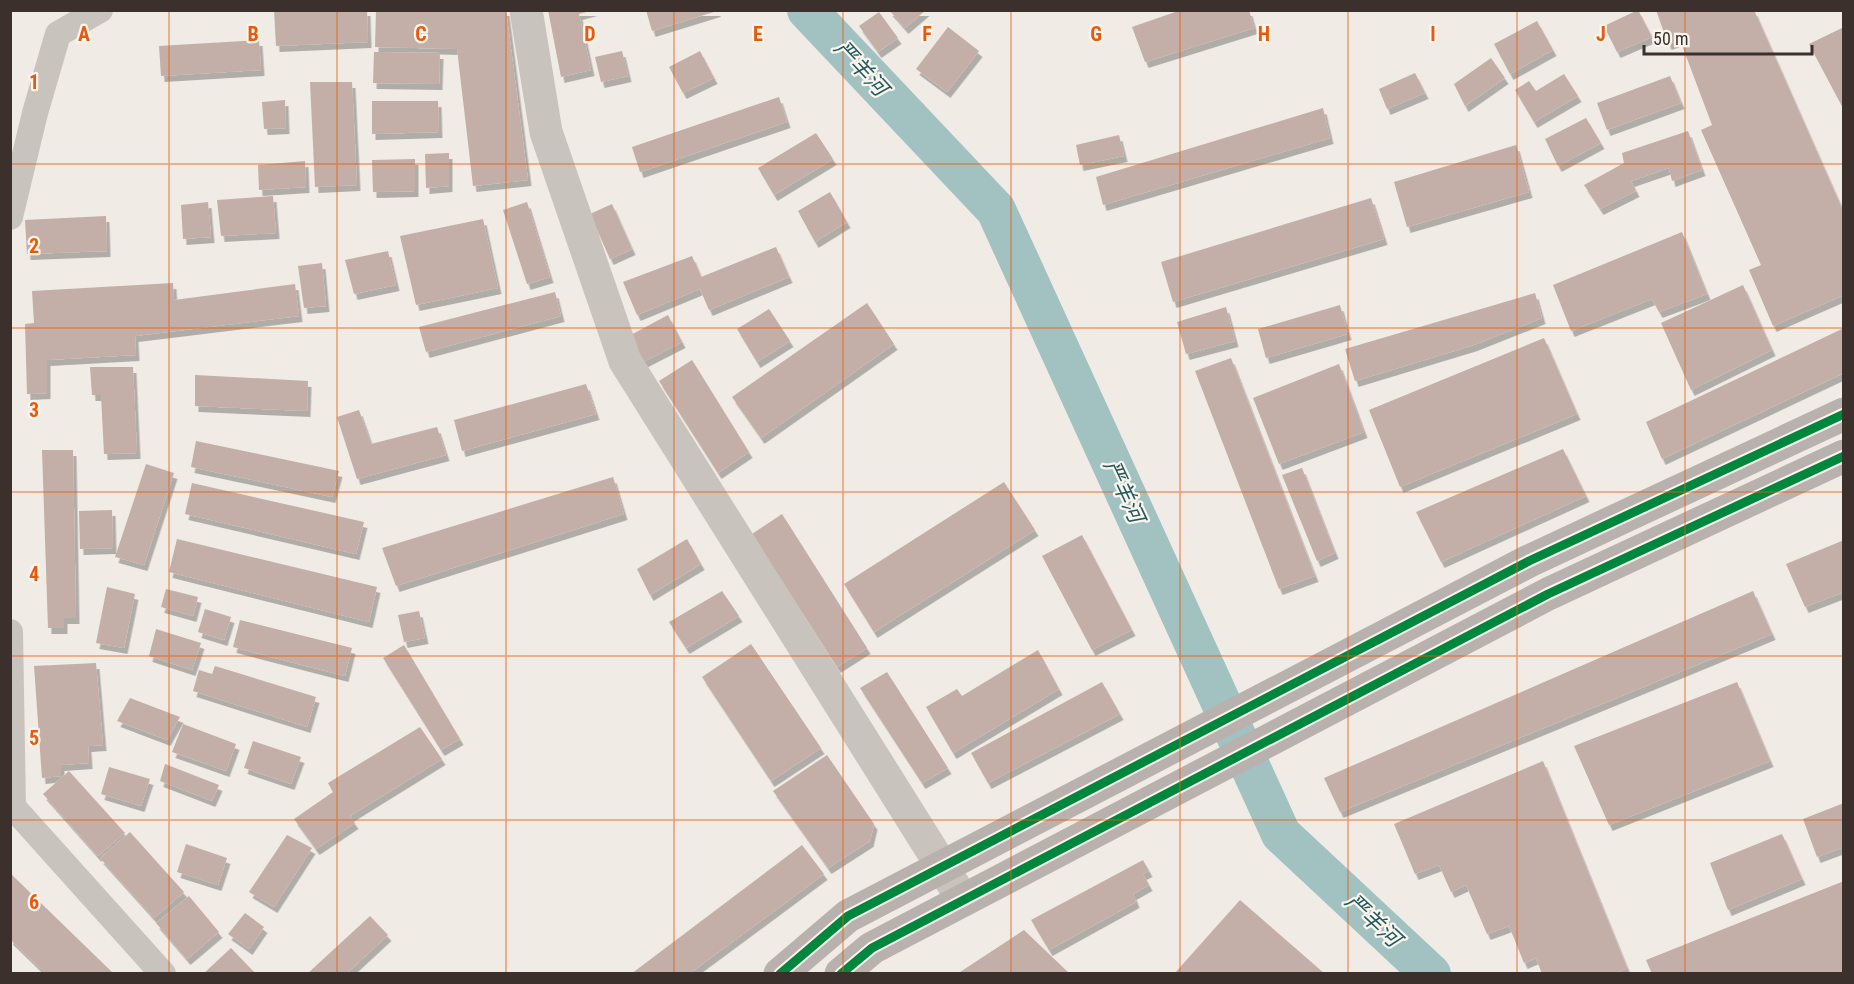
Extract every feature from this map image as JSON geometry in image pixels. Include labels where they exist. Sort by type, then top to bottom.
[{"type":"main road","points":[[780,974],[848,916],[1529,561],[1844,414]]},
{"type":"main road","points":[[841,974],[872,948],[1548,594],[1844,456]]},
{"type":"street","points":[[10,217],[35,113],[58,34],[100,10]]},
{"type":"street","points":[[526,10],[546,132],[625,362],[963,900]]},
{"type":"street","points":[[10,632],[13,807],[163,974]]},
{"type":"building","points":[[274,10],[367,10],[368,42],[276,46]]},
{"type":"building","points":[[376,10],[506,10],[528,180],[473,186],[457,49],[375,47]]},
{"type":"building","points":[[548,10],[594,10],[579,14],[591,70],[561,77]]},
{"type":"building","points":[[646,10],[717,10],[717,11],[652,31]]},
{"type":"building","points":[[889,10],[926,10],[905,28]]},
{"type":"building","points":[[1181,10],[1249,10],[1254,28],[1145,62],[1132,27]]},
{"type":"building","points":[[1638,10],[1652,37],[1617,52],[1604,26]]},
{"type":"building","points":[[1656,10],[1754,10],[1844,213],[1844,295],[1773,326],[1749,270],[1761,265],[1701,130],[1712,125],[1680,40],[1668,44]]},
{"type":"building","points":[[879,12],[898,38],[878,52],[859,26]]},
{"type":"building","points":[[1537,21],[1553,50],[1510,74],[1494,44]]},
{"type":"building","points":[[948,27],[979,51],[947,92],[916,69]]},
{"type":"building","points":[[1844,27],[1844,110],[1809,44]]},
{"type":"building","points":[[259,40],[261,70],[161,76],[159,46]]},
{"type":"building","points":[[622,51],[628,76],[601,82],[595,57]]},
{"type":"building","points":[[700,51],[714,78],[683,93],[669,67]]},
{"type":"building","points":[[374,52],[440,53],[439,84],[373,83]]},
{"type":"building","points":[[1491,58],[1505,78],[1465,106],[1454,84]]},
{"type":"building","points":[[1415,73],[1425,93],[1387,109],[1379,89]]},
{"type":"building","points":[[1564,74],[1578,96],[1534,122],[1515,90],[1529,81],[1536,91]]},
{"type":"building","points":[[1670,76],[1681,103],[1607,130],[1597,103]]},
{"type":"building","points":[[310,82],[352,82],[357,185],[315,187]]},
{"type":"building","points":[[779,97],[787,122],[640,172],[632,147]]},
{"type":"building","points":[[285,100],[286,128],[264,129],[262,102]]},
{"type":"building","points":[[372,101],[438,101],[439,132],[372,134]]},
{"type":"building","points":[[1323,108],[1330,138],[1103,205],[1096,177]]},
{"type":"building","points":[[1586,118],[1601,143],[1558,166],[1545,139]]},
{"type":"building","points":[[1688,131],[1702,170],[1672,181],[1669,168],[1631,181],[1636,191],[1600,209],[1584,185],[1624,163],[1622,153]]},
{"type":"building","points":[[816,133],[833,159],[774,195],[758,168]]},
{"type":"building","points":[[1119,135],[1124,156],[1080,165],[1076,145]]},
{"type":"building","points":[[1516,145],[1529,192],[1407,227],[1394,182]]},
{"type":"building","points":[[449,153],[449,186],[426,188],[425,154]]},
{"type":"building","points":[[415,159],[415,191],[373,192],[372,160]]},
{"type":"building","points":[[305,161],[306,187],[259,190],[258,165]]},
{"type":"building","points":[[830,192],[847,222],[815,242],[798,211]]},
{"type":"building","points":[[273,196],[276,233],[221,236],[217,200]]},
{"type":"building","points":[[1371,198],[1384,239],[1173,302],[1161,262]]},
{"type":"building","points":[[208,202],[211,237],[183,239],[181,205]]},
{"type":"building","points":[[527,202],[550,277],[527,284],[503,210]]},
{"type":"building","points":[[612,204],[632,249],[610,259],[590,214]]},
{"type":"building","points":[[106,216],[107,251],[27,254],[25,220]]},
{"type":"building","points":[[483,219],[498,288],[416,305],[400,236]]},
{"type":"building","points":[[1682,232],[1707,294],[1659,312],[1652,299],[1571,331],[1553,285]]},
{"type":"building","points":[[776,247],[789,277],[709,310],[700,289],[637,315],[623,282],[692,256],[701,277]]},
{"type":"building","points":[[388,251],[396,285],[354,294],[345,260]]},
{"type":"building","points":[[322,263],[326,306],[304,308],[298,266]]},
{"type":"building","points":[[173,283],[174,300],[295,284],[299,316],[135,336],[136,355],[47,360],[47,393],[27,394],[25,324],[34,323],[32,291]]},
{"type":"building","points":[[1743,285],[1772,350],[1691,390],[1661,323]]},
{"type":"building","points":[[555,292],[561,316],[426,352],[419,327]]},
{"type":"building","points":[[1535,293],[1542,318],[1474,345],[1355,381],[1345,349]]},
{"type":"building","points":[[867,303],[894,344],[761,438],[732,397]]},
{"type":"building","points":[[1340,305],[1348,334],[1266,358],[1258,329]]},
{"type":"building","points":[[1226,307],[1235,341],[1186,354],[1177,322]]},
{"type":"building","points":[[769,309],[790,341],[757,362],[737,329]]},
{"type":"building","points":[[668,315],[682,342],[641,363],[627,337]]},
{"type":"building","points":[[1844,328],[1844,373],[1662,459],[1646,422]]},
{"type":"building","points":[[1544,338],[1577,414],[1400,487],[1369,410]]},
{"type":"building","points":[[1231,358],[1315,576],[1279,589],[1195,371]]},
{"type":"building","points":[[692,360],[749,452],[718,473],[659,381]]},
{"type":"building","points":[[1339,364],[1364,432],[1279,464],[1253,398]]},
{"type":"building","points":[[90,367],[133,367],[137,453],[104,454],[101,395],[92,395]]},
{"type":"building","points":[[195,375],[308,381],[307,411],[195,406]]},
{"type":"building","points":[[586,384],[596,414],[462,451],[454,420]]},
{"type":"building","points":[[359,410],[371,444],[437,427],[446,455],[357,479],[337,417]]},
{"type":"building","points":[[196,441],[339,471],[332,497],[191,467]]},
{"type":"building","points":[[1563,449],[1586,496],[1441,562],[1416,512]]},
{"type":"building","points":[[42,450],[73,450],[76,618],[64,618],[64,628],[48,628]]},
{"type":"building","points":[[146,464],[174,473],[144,565],[115,557]]},
{"type":"building","points":[[1302,468],[1335,553],[1317,561],[1282,475]]},
{"type":"building","points":[[613,477],[624,514],[396,586],[382,548]]},
{"type":"building","points":[[1004,482],[1035,530],[874,632],[844,584]]},
{"type":"building","points":[[192,483],[364,522],[356,554],[185,514]]},
{"type":"building","points":[[112,510],[113,548],[80,549],[79,511]]},
{"type":"building","points":[[782,514],[867,648],[837,667],[752,534]]},
{"type":"building","points":[[1082,535],[1132,630],[1092,650],[1042,556]]},
{"type":"building","points":[[177,539],[377,587],[369,622],[169,572]]},
{"type":"building","points":[[687,539],[701,564],[650,595],[637,569]]},
{"type":"building","points":[[1844,540],[1844,592],[1805,607],[1786,564]]},
{"type":"building","points":[[107,587],[135,594],[124,648],[96,643]]},
{"type":"building","points":[[166,589],[198,597],[193,616],[161,607]]},
{"type":"building","points":[[722,591],[739,616],[686,648],[669,622]]},
{"type":"building","points":[[1753,591],[1772,634],[1340,812],[1324,778]]},
{"type":"building","points":[[205,609],[231,617],[224,640],[198,632]]},
{"type":"building","points":[[419,611],[425,638],[404,642],[398,615]]},
{"type":"building","points":[[240,620],[352,648],[345,676],[233,647]]},
{"type":"building","points":[[156,629],[201,643],[192,670],[149,656]]},
{"type":"building","points":[[751,644],[821,748],[771,781],[702,677]]},
{"type":"building","points":[[404,645],[460,739],[441,750],[383,658]]},
{"type":"building","points":[[1038,650],[1059,689],[953,753],[926,707],[957,689],[962,696]]},
{"type":"building","points":[[96,663],[103,745],[88,746],[89,763],[61,765],[61,776],[42,778],[34,666]]},
{"type":"building","points":[[215,666],[316,697],[307,727],[193,691],[199,670],[212,674]]},
{"type":"building","points":[[887,672],[948,768],[922,783],[860,688]]},
{"type":"building","points":[[1102,682],[1120,714],[988,783],[971,753]]},
{"type":"building","points":[[1737,682],[1770,761],[1609,825],[1574,746]]},
{"type":"building","points":[[130,698],[180,717],[167,740],[117,721]]},
{"type":"building","points":[[183,724],[236,744],[226,771],[172,752]]},
{"type":"building","points":[[420,727],[442,759],[350,816],[355,823],[316,849],[294,819],[333,792],[328,783]]},
{"type":"building","points":[[253,741],[301,757],[291,784],[244,768]]},
{"type":"building","points":[[827,755],[874,824],[870,841],[828,868],[773,791]]},
{"type":"building","points":[[1543,761],[1627,968],[1614,974],[1542,974],[1536,958],[1524,963],[1509,926],[1487,934],[1466,885],[1451,892],[1439,865],[1415,874],[1394,824]]},
{"type":"building","points":[[165,764],[219,785],[212,801],[160,781]]},
{"type":"building","points":[[109,767],[150,779],[141,806],[101,794]]},
{"type":"building","points":[[69,771],[125,833],[98,856],[43,794]]},
{"type":"building","points":[[1844,803],[1844,847],[1817,857],[1803,819]]},
{"type":"building","points":[[130,832],[184,892],[154,918],[100,858]]},
{"type":"building","points":[[1782,834],[1802,879],[1728,910],[1710,863]]},
{"type":"building","points":[[287,835],[312,848],[274,907],[249,892]]},
{"type":"building","points":[[186,844],[227,858],[218,885],[177,872]]},
{"type":"building","points":[[802,845],[824,874],[689,974],[631,974]]},
{"type":"building","points":[[1143,860],[1149,871],[1143,874],[1149,885],[1133,894],[1136,902],[1049,950],[1031,920]]},
{"type":"building","points":[[10,873],[114,974],[46,974],[10,939]]},
{"type":"building","points":[[1844,881],[1844,974],[1652,974],[1646,960]]},
{"type":"building","points":[[189,896],[219,932],[187,959],[156,923]]},
{"type":"building","points":[[1240,900],[1325,974],[1174,974]]},
{"type":"building","points":[[245,913],[264,927],[249,949],[228,934]]},
{"type":"building","points":[[370,916],[388,935],[346,974],[307,974]]},
{"type":"building","points":[[1024,930],[1070,974],[957,974]]},
{"type":"building","points":[[231,948],[256,974],[203,974]]},
{"type":"waterway","name":"严羊河","points":[[807,10],[996,210],[1281,834],[1431,974]]},
{"type":"cycle path","points":[[780,974],[848,916],[1529,561],[1844,414]]},
{"type":"cycle path","points":[[841,974],[872,948],[1548,594],[1844,456]]}]
